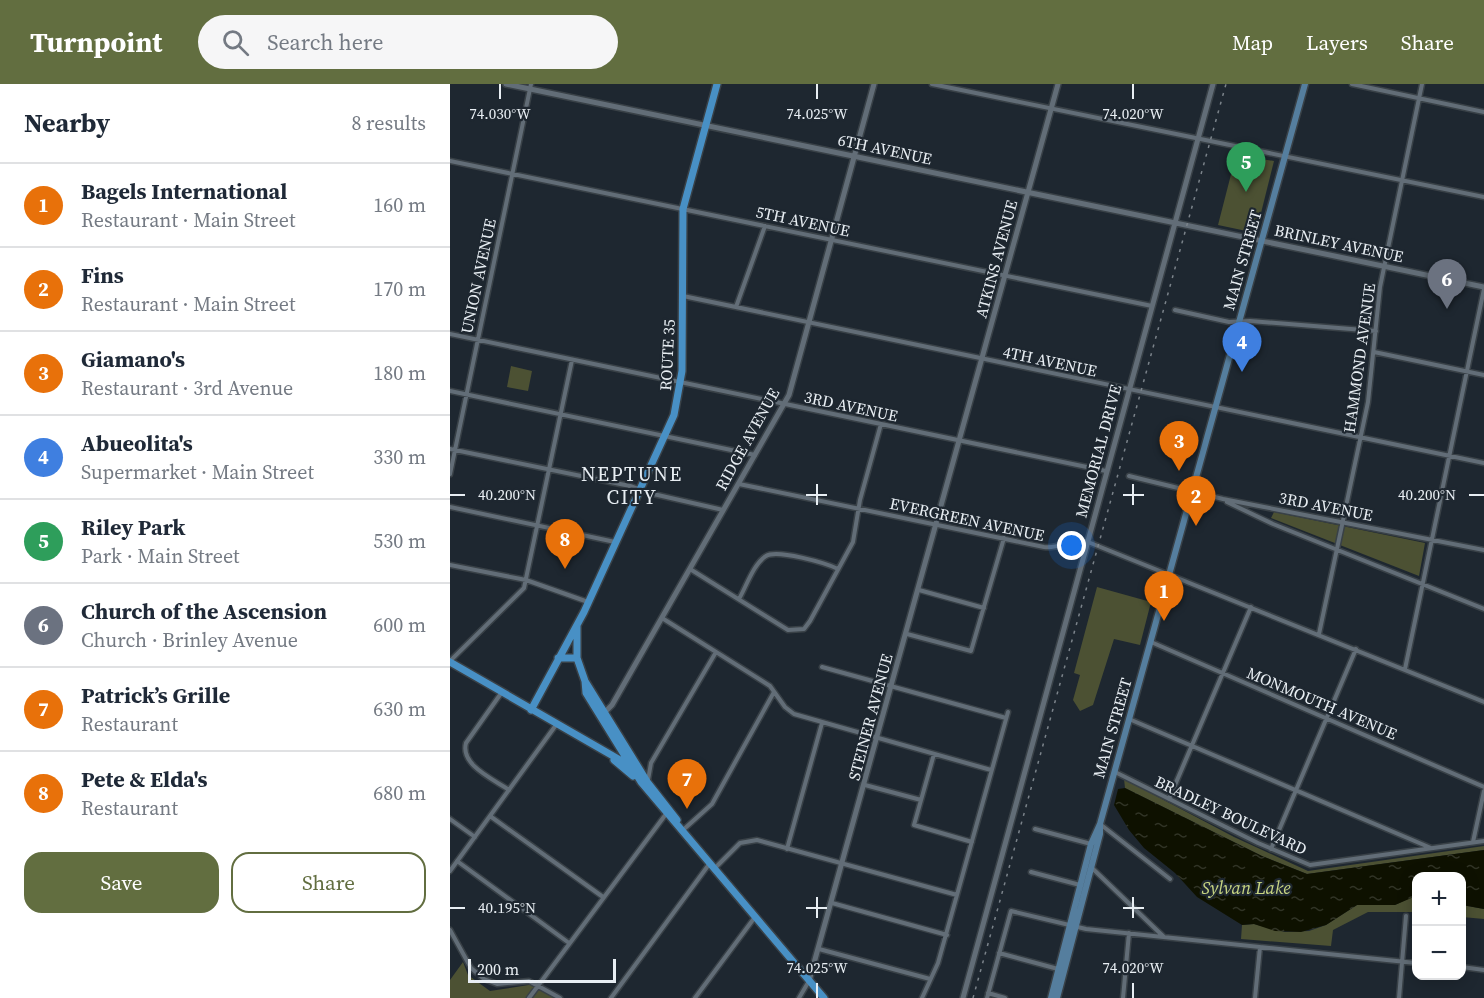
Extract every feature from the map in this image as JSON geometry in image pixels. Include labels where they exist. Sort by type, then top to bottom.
[{"type":"main road","name":"ROUTE 35","points":[[585,681],[577,658],[577,625],[674,415],[681,382],[683,209],[717,84]]},
{"type":"main road","name":"MAIN STREET","points":[[1057,998],[1080,885],[1100,824],[1305,84]]},
{"type":"main road","points":[[531,710],[577,625]]},
{"type":"main road","points":[[558,658],[577,658]]},
{"type":"main road","points":[[450,661],[629,765]]},
{"type":"main road","points":[[585,681],[638,767],[645,783],[666,814],[683,830]]},
{"type":"main road","points":[[585,681],[586,693],[629,765],[824,998]]},
{"type":"main road","points":[[605,753],[645,783]]},
{"type":"main road","name":"MAIN STREET","points":[[1051,998],[1058,969],[1091,868],[1094,844]]},
{"type":"street","name":"6TH AVENUE","points":[[506,84],[530,86],[1188,225]]},
{"type":"street","name":"RIDGE AVENUE","points":[[605,712],[612,705],[784,404],[809,322],[874,84]]},
{"type":"street","points":[[932,84],[1484,197]]},
{"type":"street","name":"ATKINS AVENUE","points":[[960,441],[1058,84]]},
{"type":"street","name":"MEMORIAL DRIVE","points":[[963,998],[1106,471],[1175,223],[1201,140],[1213,84]]},
{"type":"street","points":[[1352,84],[1484,112]]},
{"type":"street","name":"HAMMOND AVENUE","points":[[1319,634],[1360,437],[1374,352],[1384,266],[1422,84]]},
{"type":"street","name":"UNION AVENUE","points":[[450,474],[452,449],[478,340],[530,86]]},
{"type":"street","name":"5TH AVENUE","points":[[450,161],[1152,306]]},
{"type":"street","name":"BRINLEY AVENUE","points":[[1188,225],[1484,288]]},
{"type":"street","points":[[736,307],[765,226]]},
{"type":"street","points":[[1405,669],[1484,288]]},
{"type":"street","name":"4TH AVENUE","points":[[682,296],[1484,463]]},
{"type":"street","points":[[1175,310],[1229,322],[1376,331]]},
{"type":"street","name":"3RD AVENUE","points":[[450,334],[1106,471]]},
{"type":"street","points":[[1374,352],[1484,375]]},
{"type":"street","points":[[450,661],[524,588],[572,360]]},
{"type":"street","points":[[450,391],[755,455]]},
{"type":"street","points":[[690,569],[788,630],[800,631],[810,621],[853,542],[881,424]]},
{"type":"street","name":"STEINER AVENUE","points":[[799,998],[809,981],[819,949],[960,441]]},
{"type":"street","points":[[452,449],[723,510]]},
{"type":"street","name":"3RD AVENUE","points":[[1129,476],[1192,490],[1223,500],[1343,521],[1484,550]]},
{"type":"street","name":"EVERGREEN AVENUE","points":[[738,484],[1050,548],[1076,539],[1088,542],[1484,702]]},
{"type":"street","points":[[1223,500],[1337,550],[1484,609]]},
{"type":"street","points":[[450,507],[615,542]]},
{"type":"street","points":[[907,634],[971,651],[1004,538]]},
{"type":"street","points":[[739,599],[761,560],[769,554],[780,554],[829,564],[838,569]]},
{"type":"street","points":[[450,565],[526,580],[588,602]]},
{"type":"street","points":[[919,590],[984,608]]},
{"type":"street","points":[[1169,799],[1251,607]]},
{"type":"street","points":[[662,618],[763,682],[789,711],[822,723],[992,770]]},
{"type":"street","name":"MONMOUTH AVENUE","points":[[1150,642],[1484,787]]},
{"type":"street","points":[[1271,849],[1356,649]]},
{"type":"street","points":[[645,783],[651,764],[716,652]]},
{"type":"street","points":[[822,667],[1006,718]]},
{"type":"street","points":[[502,692],[466,742],[465,753],[471,763],[509,790]]},
{"type":"street","points":[[683,830],[712,804],[774,692]]},
{"type":"street","points":[[922,998],[947,935],[1008,711]]},
{"type":"street","points":[[1128,719],[1432,848]]},
{"type":"street","points":[[788,849],[822,723]]},
{"type":"street","points":[[450,871],[556,724]]},
{"type":"street","points":[[934,754],[914,825],[972,842]]},
{"type":"street","points":[[638,767],[644,768],[651,764]]},
{"type":"street","name":"BRADLEY BOULEVARD","points":[[1114,771],[1271,849],[1310,865],[1484,841]]},
{"type":"street","points":[[865,785],[921,800]]},
{"type":"street","points":[[1473,842],[1484,791]]},
{"type":"street","points":[[529,998],[666,814]]},
{"type":"street","points":[[490,816],[603,897]]},
{"type":"street","points":[[450,819],[475,837]]},
{"type":"street","points":[[1100,824],[1170,879]]},
{"type":"street","points":[[1035,829],[1094,844]]},
{"type":"street","points":[[611,998],[712,865],[746,840],[757,840],[957,895]]},
{"type":"street","points":[[457,861],[569,943]]},
{"type":"street","points":[[1091,868],[1164,937]]},
{"type":"street","points":[[1031,872],[1080,885]]},
{"type":"street","points":[[832,903],[947,935]]},
{"type":"street","points":[[1005,998],[987,996],[1011,911],[1072,927],[1412,962]]},
{"type":"street","points":[[695,998],[755,916]]},
{"type":"street","points":[[1398,998],[1406,916]]},
{"type":"street","points":[[450,930],[471,968],[484,979],[497,984],[522,981],[537,985],[560,998]]},
{"type":"street","points":[[1123,998],[1130,933]]},
{"type":"street","points":[[1255,998],[1260,947]]},
{"type":"street","points":[[819,949],[930,979]]},
{"type":"street","points":[[999,953],[1058,969]]},
{"type":"street","points":[[1466,968],[1484,970]]},
{"type":"green space","points":[[1236,155],[1274,161],[1256,233],[1218,225]]},
{"type":"green space","points":[[511,366],[532,371],[528,391],[507,387]]},
{"type":"green space","points":[[1274,512],[1425,543],[1419,576],[1271,518]]},
{"type":"green space","points":[[1097,587],[1151,602],[1140,645],[1114,639],[1093,705],[1080,711],[1073,700],[1080,675],[1074,673]]},
{"type":"green space","points":[[1124,779],[1234,837],[1308,871],[1484,846],[1484,850],[1307,874],[1262,856],[1125,788]]},
{"type":"green space","points":[[1412,897],[1412,912],[1368,912],[1333,930],[1331,946],[1241,939],[1242,925],[1254,924],[1285,932],[1309,931],[1326,925],[1357,905],[1395,905]]},
{"type":"green space","points":[[1466,906],[1484,909],[1484,919],[1466,917]]},
{"type":"green space","points":[[463,962],[468,975],[490,991],[535,984],[557,998],[450,998],[450,980]]},
{"type":"water","name":"Sylvan Lake","points":[[1125,788],[1262,856],[1307,874],[1484,850],[1484,909],[1466,906],[1466,872],[1412,872],[1412,898],[1395,905],[1357,905],[1326,925],[1301,932],[1275,931],[1254,924],[1242,925],[1197,897],[1175,873],[1144,848],[1129,830],[1114,805],[1118,789]]},
{"type":"railway","points":[[973,998],[1226,84]]},
{"type":"place","name":"Riley Park","points":[[1246,192]]},
{"type":"place","name":"Church of the Ascension","points":[[1447,309]]},
{"type":"place","name":"Abueolita's","points":[[1242,372]]},
{"type":"place","name":"Giamano's","points":[[1179,471]]},
{"type":"place","name":"Fins","points":[[1196,526]]},
{"type":"place","name":"Pete & Elda's","points":[[565,569]]},
{"type":"place","name":"Bagels International","points":[[1164,621]]},
{"type":"place","name":"Patrick’s Grille","points":[[687,809]]},
{"type":"district","name":"NEPTUNE CITY","points":[[632,486]]}]
